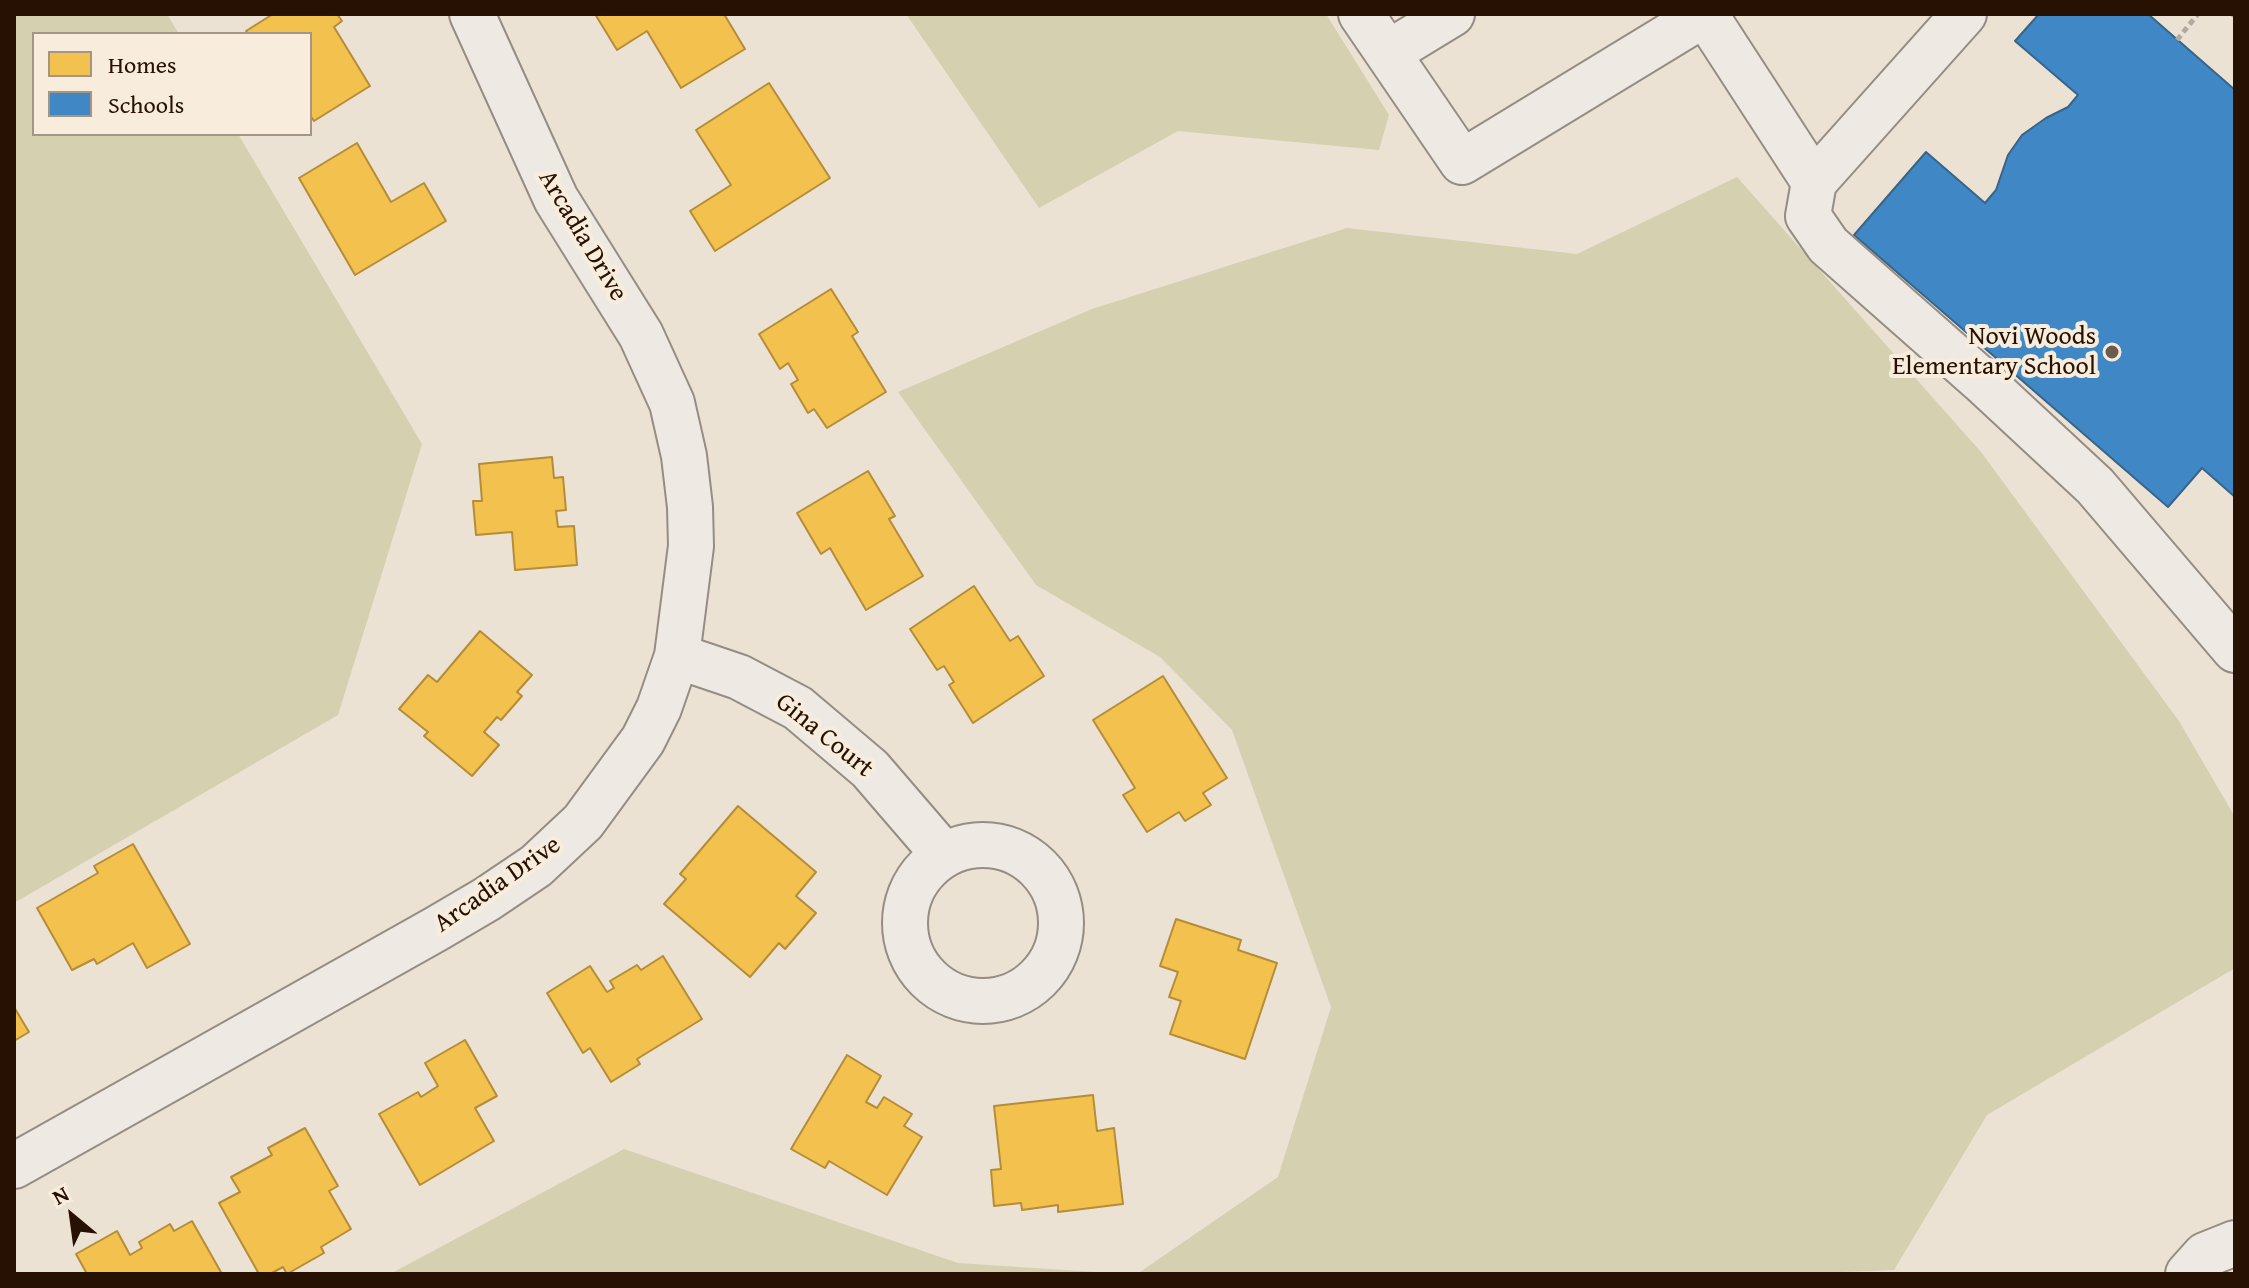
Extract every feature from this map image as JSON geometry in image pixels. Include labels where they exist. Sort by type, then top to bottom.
[{"type":"street","name":"Arcadia Drive","points":[[14,1166],[436,929],[536,866],[583,822],[636,749],[659,708],[677,656],[688,582],[690,507],[684,456],[672,403],[641,335],[556,199],[472,14]]},
{"type":"street","points":[[1361,14],[1462,162],[1705,14],[1814,182]]},
{"type":"street","points":[[1388,53],[1452,14]]},
{"type":"street","points":[[1964,14],[1814,182],[1808,216],[1828,245],[2095,486],[2235,650]]},
{"type":"street","name":"Gina Court","points":[[677,656],[739,677],[798,708],[870,769],[944,855]]},
{"type":"street","points":[[2188,1274],[2205,1255],[2235,1243]]},
{"type":"path","points":[[2177,40],[2198,14]]},
{"type":"shaded area","points":[[14,14],[167,14],[178,32],[32,32],[32,136],[239,136],[422,444],[338,715],[14,903]]},
{"type":"shaded area","points":[[906,14],[1326,14],[1389,115],[1379,150],[1178,131],[1039,208]]},
{"type":"shaded area","points":[[1737,177],[1981,452],[2179,721],[2235,817],[2235,968],[1987,1115],[1894,1270],[1789,1274],[1137,1274],[1278,1177],[1331,1007],[1232,730],[1160,657],[1036,585],[898,392],[1092,309],[1347,228],[1577,254]]},
{"type":"shaded area","points":[[624,1149],[958,1263],[1126,1274],[390,1274]]},
{"type":"building: Homes","points":[[273,14],[337,14],[342,21],[334,27],[370,86],[314,121],[312,32],[246,31]]},
{"type":"building: Homes","points":[[595,14],[724,14],[745,49],[681,88],[647,31],[617,50]]},
{"type":"building: Homes","points":[[769,83],[830,178],[715,251],[690,211],[731,185],[696,130]]},
{"type":"building: Homes","points":[[357,143],[391,202],[424,183],[446,221],[355,275],[299,178]]},
{"type":"building: Homes","points":[[831,289],[858,332],[852,336],[886,392],[827,428],[814,409],[808,413],[791,384],[798,380],[788,363],[780,369],[759,334]]},
{"type":"building: Homes","points":[[552,457],[554,478],[563,477],[566,510],[556,511],[558,527],[574,526],[577,565],[515,570],[512,532],[476,535],[473,501],[482,501],[479,464]]},
{"type":"building: Homes","points":[[868,471],[895,516],[889,519],[923,576],[866,610],[830,548],[821,554],[797,513]]},
{"type":"building: Homes","points":[[974,586],[1010,641],[1018,636],[1044,676],[973,723],[949,685],[954,682],[944,666],[937,670],[910,629]]},
{"type":"building: Homes","points":[[480,631],[532,675],[517,692],[522,696],[501,720],[497,717],[484,732],[499,745],[472,776],[424,736],[428,732],[399,709],[428,675],[437,682]]},
{"type":"building: Homes","points":[[1163,676],[1227,778],[1203,793],[1211,805],[1185,821],[1179,812],[1147,832],[1123,795],[1135,788],[1093,720]]},
{"type":"building: Homes","points":[[738,806],[816,872],[796,896],[816,913],[785,949],[779,943],[750,977],[664,904],[686,879],[680,874]]},
{"type":"building: Homes","points":[[133,844],[190,944],[147,968],[133,943],[97,964],[94,959],[72,970],[37,908],[98,873],[94,866]]},
{"type":"building: Homes","points":[[1176,919],[1241,940],[1238,950],[1277,963],[1245,1059],[1170,1034],[1181,1001],[1169,997],[1178,972],[1160,966]]},
{"type":"building: Homes","points":[[663,956],[702,1019],[637,1059],[640,1064],[611,1082],[590,1048],[583,1053],[547,993],[590,966],[607,992],[614,988],[610,981],[637,965],[641,970]]},
{"type":"building: Homes","points":[[14,1007],[29,1032],[14,1041]]},
{"type":"building: Homes","points":[[465,1040],[497,1096],[475,1108],[494,1141],[420,1185],[379,1114],[418,1092],[421,1097],[438,1086],[425,1063]]},
{"type":"building: Homes","points":[[847,1055],[881,1076],[866,1102],[877,1108],[884,1097],[912,1114],[904,1126],[922,1137],[887,1195],[829,1161],[825,1168],[791,1149]]},
{"type":"building: Homes","points":[[1093,1095],[1097,1131],[1114,1128],[1123,1204],[1058,1212],[1058,1205],[1022,1210],[1021,1203],[994,1206],[991,1170],[1001,1169],[994,1106]]},
{"type":"building: Homes","points":[[305,1128],[338,1186],[329,1191],[351,1229],[321,1247],[324,1253],[287,1274],[283,1267],[270,1274],[259,1274],[219,1203],[240,1192],[231,1177],[272,1155],[268,1148]]},
{"type":"building: Homes","points":[[192,1221],[222,1274],[87,1274],[76,1254],[117,1231],[130,1255],[142,1248],[139,1242],[170,1224],[174,1231]]},
{"type":"building: Schools","name":"Novi Woods Elementary School","points":[[2039,14],[2148,14],[2235,90],[2235,497],[2202,468],[2168,507],[1854,235],[1926,152],[1985,203],[1996,190],[2008,155],[2022,135],[2068,107],[2078,95],[2015,41]]},
{"type":"place","name":"Novi Woods Elementary School","points":[[2112,352]]}]
